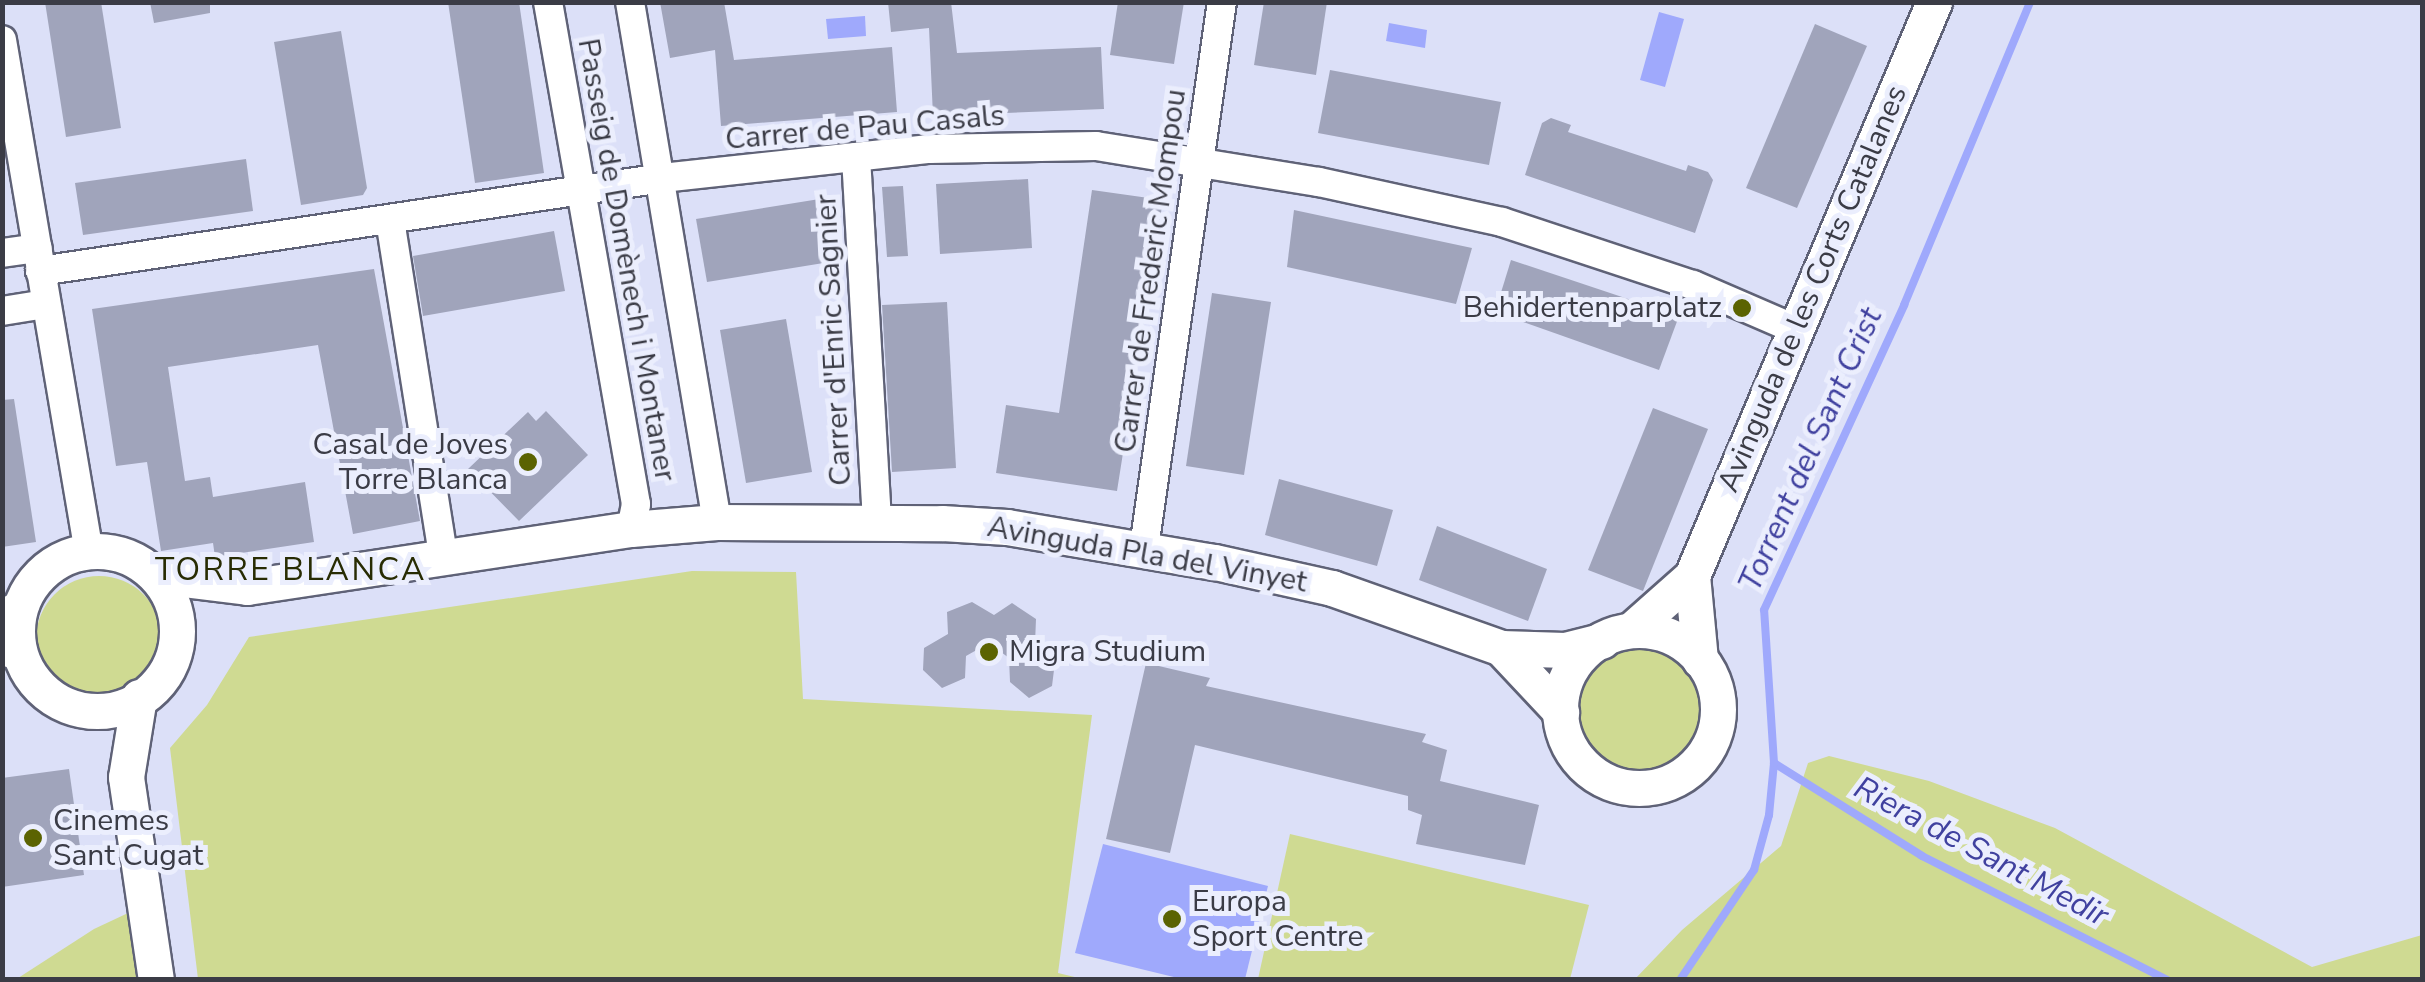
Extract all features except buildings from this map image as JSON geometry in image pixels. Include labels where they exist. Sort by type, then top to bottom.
[{"type":"main road","name":"Avinguda de les Corts Catalanes","points":[[1700,660],[1692,576],[1934,2]]},
{"type":"main road","name":"Avinguda Pla del Vinyet","points":[[158,576],[247,587],[631,529],[718,522],[877,520],[1006,527],[1144,548],[1332,588],[1501,648],[1565,650],[1617,635]]},
{"type":"main road","points":[[76,708],[112,711],[140,698],[168,665],[178,637],[172,598],[158,576],[129,558],[89,554],[40,576],[11,610],[11,654],[38,685],[76,708],[126,777]]},
{"type":"main road","name":"Avinguda de les Corts Catalanes","points":[[1617,635],[1692,576]]},
{"type":"main road","name":"Avinguda Pla del Vinyet","points":[[178,637],[217,602],[247,587]]},
{"type":"main road","points":[[1667,634],[1700,660],[1715,695],[1712,738],[1694,765],[1668,784],[1646,789],[1604,781],[1572,752],[1561,712],[1573,664],[1617,635],[1667,634]]},
{"type":"main road","name":"Avinguda Pla del Vinyet","points":[[1501,648],[1561,712]]},
{"type":"main road","points":[[140,698],[126,777],[156,980]]},
{"type":"street","name":"Passeig de Domènech i Montaner","points":[[548,2],[636,504],[631,529]]},
{"type":"street","name":"Passeig de Domènech i Montaner","points":[[630,2],[718,522]]},
{"type":"street","name":"Carrer de Frederic Mompou","points":[[1144,548],[1222,2]]},
{"type":"street","points":[[2,40],[89,554]]},
{"type":"street","name":"Carrer de Pau Casals","points":[[2,254],[39,260],[390,220],[662,178],[929,148],[1096,146],[1502,222],[1693,285],[1796,330]]},
{"type":"street","name":"Carrer d'Enric Sagnier","points":[[856,157],[877,520]]},
{"type":"street","points":[[390,220],[443,556]]},
{"type":"street","points":[[2,311],[45,304]]},
{"type":"green space","points":[[692,571],[796,572],[803,699],[1092,715],[1058,973],[1083,979],[198,979],[170,748],[207,705],[249,637]]},
{"type":"green space","points":[[99,576],[123,581],[143,595],[157,615],[162,639],[157,663],[143,683],[123,697],[99,702],[75,697],[55,683],[41,663],[36,639],[41,615],[55,595],[75,581]]},
{"type":"green space","points":[[1639,649],[1664,654],[1685,667],[1698,688],[1703,713],[1698,738],[1685,759],[1664,772],[1639,777],[1614,772],[1593,759],[1580,738],[1575,713],[1580,688],[1593,667],[1614,654]]},
{"type":"green space","points":[[1829,756],[1929,781],[2055,828],[2312,967],[2422,935],[2422,979],[1635,979],[1682,930],[1781,846],[1808,763]]},
{"type":"green space","points":[[1290,834],[1589,905],[1570,979],[1258,979]]},
{"type":"green space","points":[[143,906],[156,979],[15,980],[94,929]]},
{"type":"water","points":[[1659,12],[1684,19],[1665,87],[1640,80]]},
{"type":"water","points":[[865,16],[866,36],[828,39],[826,19]]},
{"type":"water","points":[[1389,23],[1427,30],[1425,48],[1386,41]]},
{"type":"water","name":"Europa Sport Centre","points":[[1103,844],[1268,886],[1245,979],[1182,979],[1075,953]]},
{"type":"waterway","name":"Torrent del Sant Crist","points":[[1680,980],[1754,870],[1769,815],[1774,763],[1764,610],[1904,305],[2030,2]]},
{"type":"waterway","name":"Riera de Sant Medir","points":[[1774,763],[1922,856],[2168,980]]},
{"type":"place","name":"Behidertenparplatz","points":[[1742,308]]},
{"type":"place","name":"Casal de Joves Torre Blanca","points":[[528,462]]},
{"type":"place","name":"Migra Studium","points":[[989,652]]},
{"type":"place","name":"Cinemes Sant Cugat","points":[[33,838]]},
{"type":"place","name":"Europa Sport Centre","points":[[1172,919]]},
{"type":"district","name":"TORRE BLANCA","points":[[291,570]]}]
